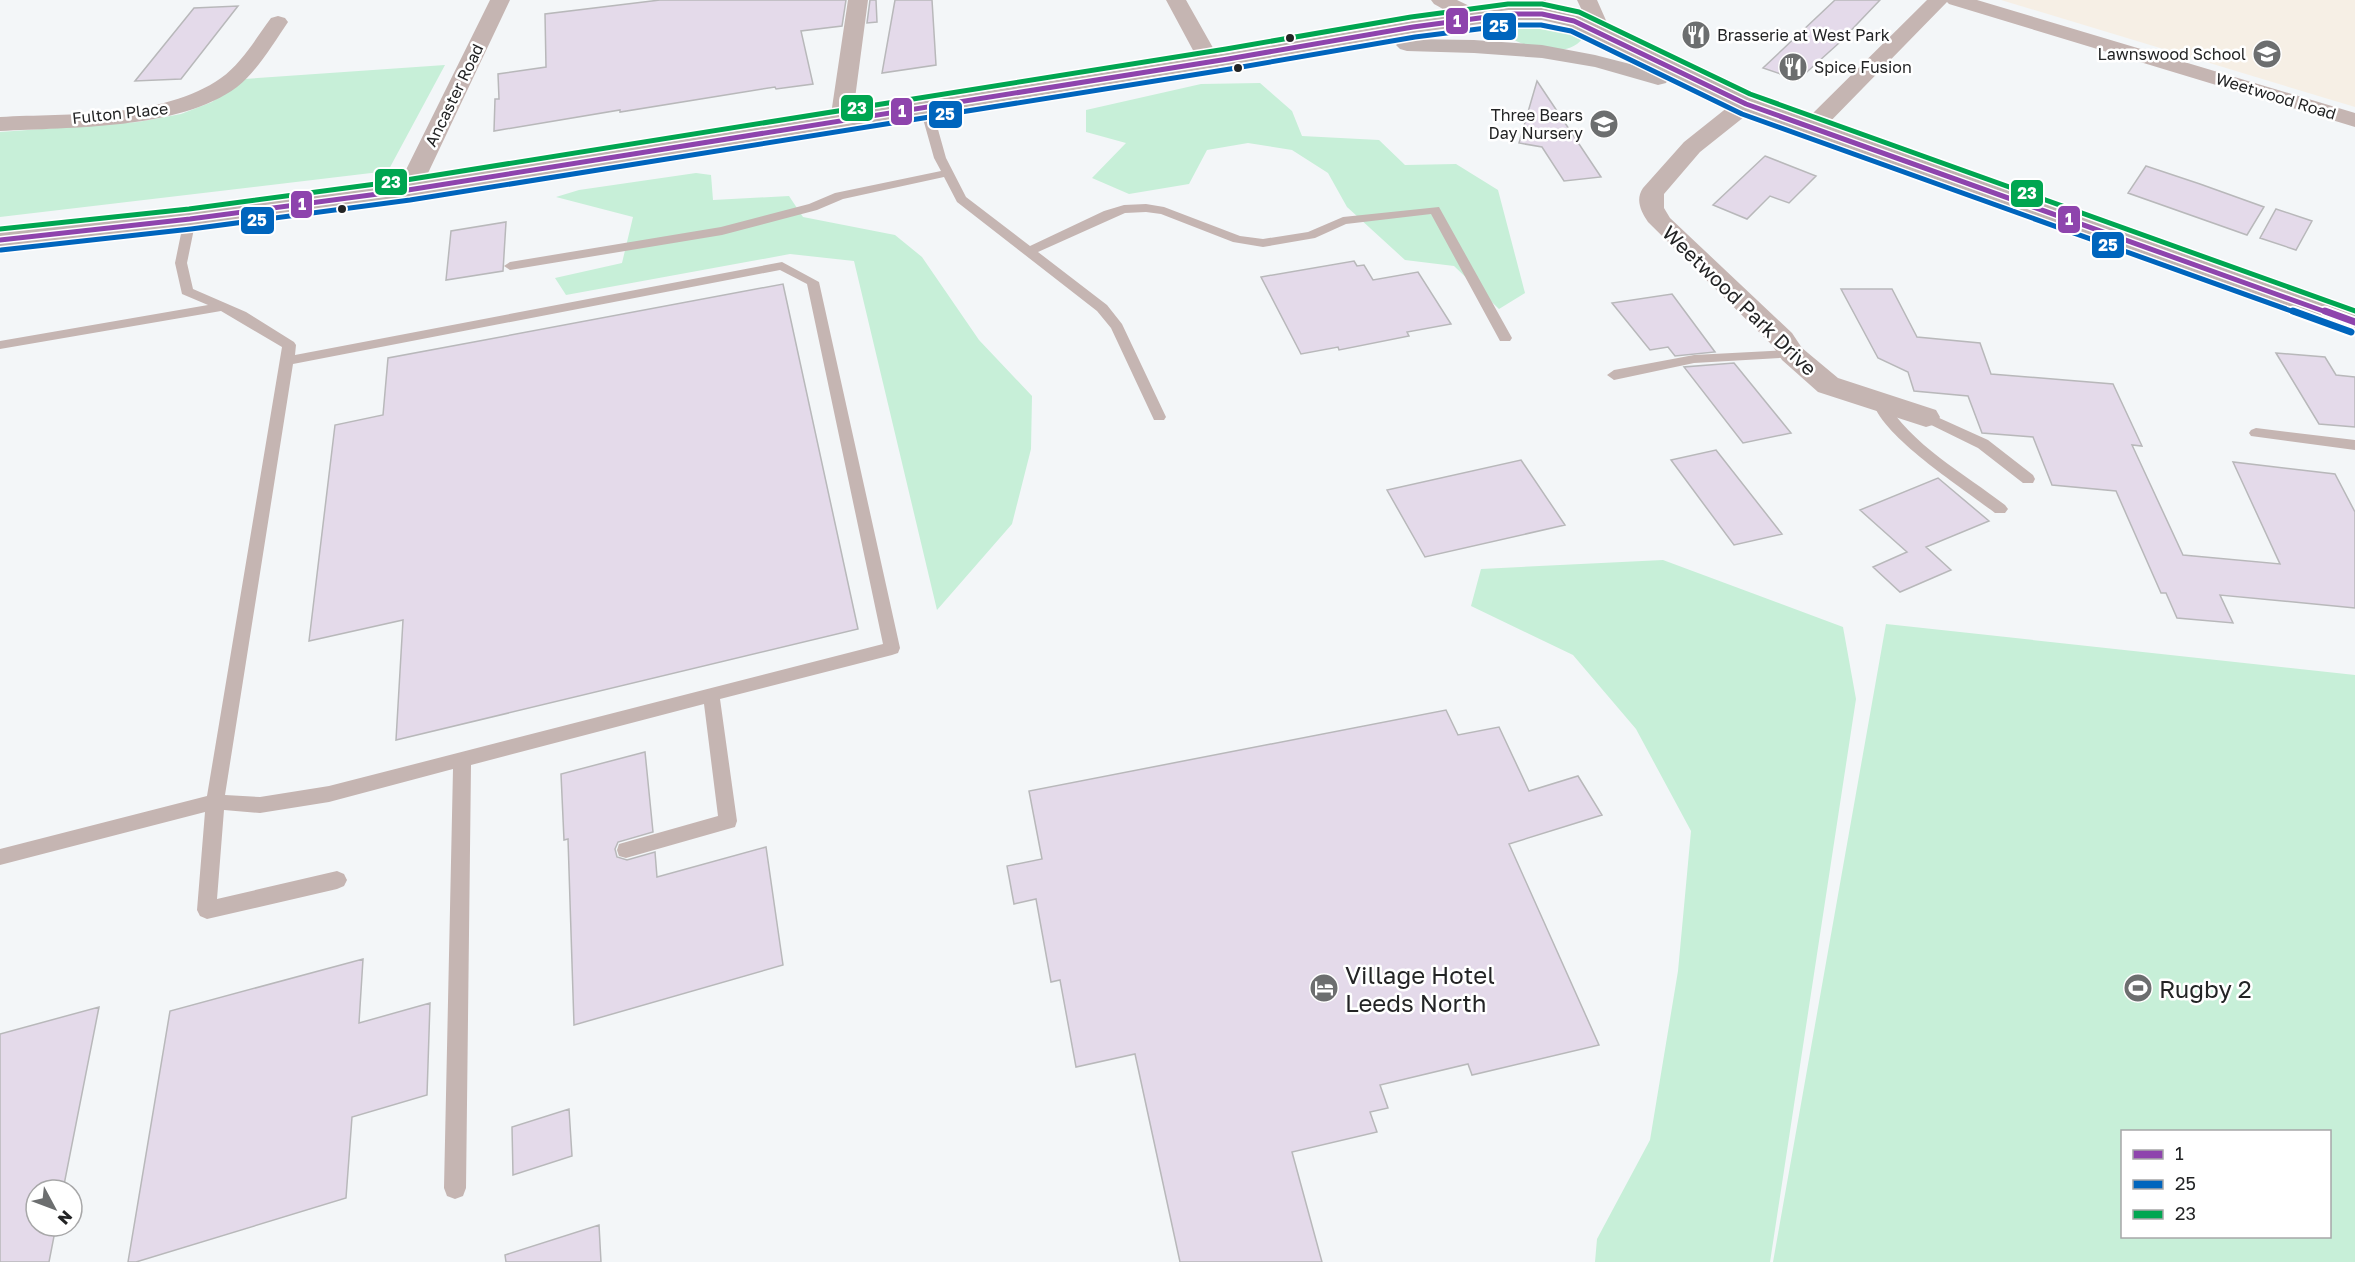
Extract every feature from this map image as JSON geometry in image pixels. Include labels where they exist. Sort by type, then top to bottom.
[{"type":"highway","points":[[0,240],[190,219],[408,189],[926,108],[1413,27],[1509,14],[1542,14],[1574,21],[1735,99]]},
{"type":"highway","points":[[1479,18],[1501,48]]},
{"type":"highway","points":[[1585,59],[1602,34]]},
{"type":"highway","points":[[1306,46],[1460,45],[1585,59],[1735,99],[2355,322]]},
{"type":"street","name":"Ancaster Road","points":[[408,189],[500,0]]},
{"type":"street","points":[[841,121],[858,0]]},
{"type":"street","points":[[1176,0],[1210,62]]},
{"type":"street","points":[[1441,0],[1479,18]]},
{"type":"street","points":[[1509,14],[1536,0]]},
{"type":"street","points":[[1587,0],[1602,34]]},
{"type":"street","points":[[1812,127],[1938,0]]},
{"type":"street","name":"Weetwood Road","points":[[1956,0],[2355,120]]},
{"type":"street","name":"Fulton Place","points":[[0,124],[146,113],[195,101],[228,83],[240,73],[278,22]]},
{"type":"street","name":"Weetwood Park Drive","points":[[1735,99],[1652,193],[1652,208],[1667,230],[1782,339],[1792,354],[1828,385],[1926,417]]},
{"type":"lane","points":[[926,108],[940,158],[962,199],[1102,308],[1117,327],[1159,417]]},
{"type":"lane","points":[[510,266],[722,231],[813,207],[839,196],[948,173]]},
{"type":"lane","points":[[1031,251],[1108,214],[1124,209],[1146,208],[1164,211],[1238,239],[1263,243],[1311,235],[1343,221],[1435,210],[1505,338]]},
{"type":"lane","points":[[190,219],[181,263],[187,291],[241,315],[289,345],[215,802],[207,910],[337,880]]},
{"type":"lane","points":[[0,857],[215,802],[260,805],[329,794],[892,648],[813,282],[782,266],[287,361]]},
{"type":"lane","points":[[0,345],[222,307]]},
{"type":"lane","points":[[1614,375],[1694,359],[1792,354]]},
{"type":"lane","points":[[1880,403],[1883,412],[1900,432],[2000,508]]},
{"type":"lane","name":"Weetwood Park Drive","points":[[1926,417],[1983,444],[2028,479]]},
{"type":"lane","points":[[2256,433],[2355,445]]},
{"type":"lane","points":[[626,850],[729,821],[711,694]]},
{"type":"lane","points":[[455,1188],[462,758]]},
{"type":"shaded area","name":"Lawnswood School","points":[[2001,0],[2355,0],[2355,107]]},
{"type":"green space","points":[[1527,23],[1564,27],[1583,38],[1576,45],[1567,49],[1546,50],[1535,48],[1507,36],[1511,27]]},
{"type":"green space","points":[[445,65],[388,171],[0,217],[0,132],[138,122],[181,114],[212,102],[244,79]]},
{"type":"green space","points":[[1260,83],[1292,111],[1302,136],[1379,140],[1405,165],[1456,164],[1498,190],[1525,293],[1499,309],[1454,266],[1405,260],[1347,207],[1328,173],[1292,150],[1248,143],[1207,150],[1189,184],[1129,194],[1092,178],[1126,143],[1086,132],[1086,110],[1201,84]]},
{"type":"green space","points":[[696,173],[711,175],[713,200],[789,196],[803,217],[895,235],[922,257],[979,340],[1032,396],[1031,449],[1012,524],[937,610],[854,261],[790,254],[566,295],[555,278],[622,263],[633,217],[556,197],[579,190]]},
{"type":"green space","points":[[1663,560],[1843,627],[1856,699],[1770,1262],[1595,1262],[1597,1239],[1650,1140],[1678,971],[1691,831],[1636,729],[1573,655],[1471,606],[1481,569]]},
{"type":"green space","name":"Rugby 2","points":[[1886,624],[2355,675],[2355,1262],[1773,1262]]},
{"type":"building","points":[[660,0],[846,0],[842,26],[801,31],[813,84],[776,89],[775,87],[494,131],[495,99],[499,99],[498,74],[546,67],[545,14]]},
{"type":"building","points":[[870,0],[876,0],[877,22],[867,23]]},
{"type":"building","points":[[895,0],[932,0],[936,65],[882,73]]},
{"type":"building","points":[[1835,0],[1880,0],[1839,43],[1798,80],[1763,68]]},
{"type":"building","points":[[238,6],[181,79],[135,81],[194,8]]},
{"type":"building","points":[[1537,81],[1601,177],[1564,181],[1542,147],[1519,143]]},
{"type":"building","points":[[1765,156],[1816,176],[1789,203],[1770,196],[1747,219],[1713,205]]},
{"type":"building","points":[[2146,166],[2264,207],[2247,235],[2128,193]]},
{"type":"building","points":[[2276,209],[2312,221],[2296,250],[2260,238]]},
{"type":"building","points":[[506,222],[503,271],[446,280],[451,231]]},
{"type":"building","points":[[1354,261],[1357,266],[1364,265],[1373,280],[1418,272],[1451,324],[1407,332],[1409,336],[1339,350],[1338,347],[1301,354],[1261,277]]},
{"type":"building","points":[[783,284],[858,629],[396,740],[403,620],[309,641],[335,425],[383,415],[388,358]]},
{"type":"building","points":[[1841,289],[1892,289],[1917,337],[1980,343],[1991,374],[2113,384],[2142,446],[2132,445],[2183,555],[2280,564],[2233,462],[2335,474],[2355,512],[2355,608],[2220,595],[2233,623],[2177,618],[2166,593],[2161,593],[2116,491],[2052,485],[2033,437],[1982,433],[1968,396],[1914,391],[1908,372],[1878,358]]},
{"type":"building","points":[[1672,294],[1715,352],[1675,356],[1668,347],[1650,350],[1612,303]]},
{"type":"building","points":[[2276,353],[2325,357],[2336,375],[2355,377],[2355,427],[2319,424]]},
{"type":"building","points":[[1734,363],[1791,433],[1743,443],[1684,367]]},
{"type":"building","points":[[1716,450],[1782,534],[1734,545],[1671,460]]},
{"type":"building","points":[[1521,460],[1565,525],[1425,557],[1387,490]]},
{"type":"building","points":[[1938,478],[1989,521],[1926,547],[1951,570],[1900,592],[1873,567],[1907,552],[1860,510]]},
{"type":"building","name":"Village Hotel Leeds North","points":[[1446,710],[1458,735],[1499,727],[1529,791],[1578,776],[1602,815],[1509,844],[1599,1045],[1472,1075],[1468,1064],[1380,1085],[1388,1108],[1370,1112],[1377,1132],[1292,1152],[1322,1262],[1180,1262],[1135,1054],[1076,1067],[1060,980],[1051,982],[1036,899],[1014,904],[1007,866],[1042,859],[1029,791]]},
{"type":"building","points":[[645,752],[653,832],[618,842],[615,849],[617,857],[627,860],[655,852],[657,877],[766,847],[783,965],[574,1025],[568,839],[564,840],[561,774]]},
{"type":"building","points":[[363,959],[359,1023],[430,1003],[427,1095],[352,1117],[346,1198],[136,1262],[128,1262],[170,1011]]},
{"type":"building","points":[[99,1007],[65,1178],[24,1178],[24,1238],[54,1238],[49,1262],[0,1262],[0,1034]]},
{"type":"building","points":[[569,1109],[572,1156],[513,1175],[512,1127]]},
{"type":"building","points":[[599,1225],[601,1262],[506,1262],[505,1255]]},
{"type":"transit line","name":"23","points":[[0,229],[189,209],[406,180],[1226,49],[1411,17],[1508,4],[1542,4],[1579,12],[1750,94],[2355,311]]},
{"type":"transit line","name":"1","points":[[0,240],[190,219],[408,190],[1228,59],[1413,27],[1509,14],[1542,14],[1574,21],[1746,104],[2355,322]]},
{"type":"transit line","name":"25","points":[[1,250],[191,229],[410,200],[1230,69],[1415,37],[1510,25],[1541,25],[1571,31],[1742,114],[2351,332]]},
{"type":"place","name":"Brasserie at West Park","points":[[1696,35]]},
{"type":"place","name":"Lawnswood School","points":[[2267,54]]},
{"type":"place","name":"Spice Fusion","points":[[1793,67]]},
{"type":"place","name":"Three Bears Day Nursery","points":[[1604,124]]},
{"type":"place","name":"Village Hotel Leeds North","points":[[1324,988]]},
{"type":"place","name":"Rugby 2","points":[[2138,988]]}]
